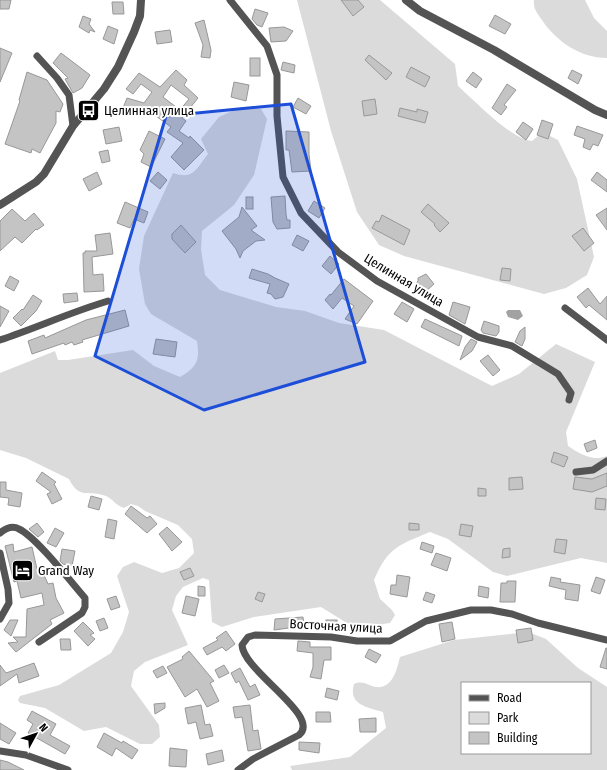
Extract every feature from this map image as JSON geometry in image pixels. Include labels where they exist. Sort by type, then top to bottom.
[{"type":"street","points":[[0,205],[36,182],[44,174],[73,126],[104,89],[118,67],[140,16],[141,0]]},
{"type":"street","name":"Целинная улица","points":[[230,0],[267,46],[277,75],[277,116],[283,177],[301,213],[338,252],[377,281],[478,337],[512,346],[558,374],[571,393],[569,400]]},
{"type":"street","points":[[406,0],[420,12],[494,50],[595,110],[607,115]]},
{"type":"street","points":[[37,56],[57,78],[69,95],[73,126]]},
{"type":"street","points":[[0,340],[42,326],[75,311],[108,301]]},
{"type":"street","points":[[565,308],[607,340]]},
{"type":"street","points":[[576,472],[593,470],[607,461]]},
{"type":"street","points":[[0,533],[11,527],[20,529],[35,541],[85,598],[86,606],[82,613],[39,642]]},
{"type":"street","points":[[0,553],[8,589],[9,603],[0,619]]},
{"type":"street","name":"Восточная улица","points":[[238,770],[253,759],[299,735],[302,733],[304,727],[300,715],[293,706],[258,672],[245,656],[242,645],[248,637],[255,635],[289,635],[331,637],[357,641],[390,641],[398,639],[420,624],[434,618],[471,610],[491,610],[512,614],[538,623],[607,640]]},
{"type":"street","points":[[0,751],[26,755],[68,770]]},
{"type":"highlighted area","points":[[291,104],[365,362],[204,410],[95,356],[166,116]]},
{"type":"green space","points":[[297,0],[380,0],[455,64],[458,86],[504,127],[524,139],[532,141],[538,136],[546,134],[558,140],[577,179],[594,257],[587,275],[566,288],[544,294],[404,256],[379,245],[357,212],[331,131]]},
{"type":"green space","points":[[534,0],[585,0],[594,18],[607,31],[607,58],[578,52],[554,35],[538,15]]},
{"type":"green space","points":[[241,107],[261,109],[267,119],[254,175],[234,205],[202,231],[201,249],[205,275],[220,290],[276,307],[305,311],[339,323],[384,330],[492,386],[519,374],[556,344],[595,362],[566,432],[568,446],[577,452],[592,458],[602,458],[607,456],[607,563],[581,558],[507,576],[493,572],[448,539],[430,532],[410,540],[396,548],[384,560],[374,580],[380,599],[392,610],[395,615],[390,623],[355,628],[321,607],[254,617],[222,627],[212,622],[209,580],[203,578],[183,587],[176,596],[172,610],[188,645],[145,662],[134,671],[131,686],[159,725],[160,737],[152,744],[140,744],[106,727],[84,731],[45,708],[20,703],[18,700],[20,696],[59,685],[111,653],[123,632],[129,612],[117,576],[123,567],[134,562],[162,573],[179,568],[194,553],[192,539],[178,525],[145,511],[138,506],[131,504],[124,508],[106,496],[81,492],[73,486],[69,479],[26,458],[0,450],[0,373],[55,351],[58,360],[68,360],[133,350],[154,366],[180,377],[194,366],[198,354],[197,341],[151,314],[145,304],[139,269],[144,236],[173,173],[186,175],[194,172],[208,154],[201,139],[219,117]]},
{"type":"green space","points":[[528,632],[546,639],[578,668],[607,687],[607,770],[292,770],[290,766],[350,757],[386,728],[383,712],[360,704],[356,701],[353,691],[354,684],[363,683],[376,687],[386,685],[393,677],[400,657],[454,640]]},
{"type":"shaded area","points":[[508,310],[520,310],[523,316],[518,320],[508,317],[506,312]]},
{"type":"building","points":[[0,0],[11,0],[9,9],[0,9]]},
{"type":"building","points":[[341,0],[358,0],[364,7],[353,16]]},
{"type":"building","points":[[112,2],[123,2],[124,14],[113,14]]},
{"type":"building","points":[[255,9],[268,13],[262,27],[257,25],[252,19]]},
{"type":"building","points":[[495,15],[511,24],[505,34],[489,26]]},
{"type":"building","points":[[83,16],[91,19],[89,24],[95,32],[90,30],[89,33],[79,27]]},
{"type":"building","points":[[204,20],[211,50],[210,58],[201,57],[203,45],[195,23]]},
{"type":"building","points":[[108,26],[118,30],[114,44],[103,39]]},
{"type":"building","points":[[284,27],[293,31],[286,41],[271,42],[269,28]]},
{"type":"building","points":[[170,30],[172,42],[157,44],[155,32]]},
{"type":"building","points":[[0,48],[12,53],[0,82]]},
{"type":"building","points":[[61,53],[90,75],[82,88],[73,93],[65,79],[68,78],[53,63]]},
{"type":"building","points":[[369,55],[392,73],[386,80],[365,60]]},
{"type":"building","points":[[250,58],[260,58],[260,76],[250,76]]},
{"type":"building","points":[[283,62],[295,65],[294,73],[281,70]]},
{"type":"building","points":[[411,67],[430,77],[425,87],[406,77]]},
{"type":"building","points":[[176,70],[187,80],[184,85],[198,98],[182,118],[186,121],[179,131],[189,138],[190,136],[204,150],[184,170],[171,157],[183,143],[167,132],[171,127],[156,116],[123,108],[127,98],[144,103],[152,92],[141,84],[133,94],[126,89],[139,73],[160,87]],"holes":[[[171,85],[189,99],[180,110],[163,97]]]},
{"type":"building","points":[[572,70],[582,75],[578,84],[568,78]]},
{"type":"building","points":[[27,72],[47,80],[63,104],[60,112],[56,111],[56,123],[40,153],[32,149],[31,153],[5,144],[20,101],[19,100]]},
{"type":"building","points":[[473,72],[482,79],[476,88],[466,81]]},
{"type":"building","points":[[234,82],[249,85],[246,101],[231,97]]},
{"type":"building","points":[[507,84],[516,90],[504,105],[507,107],[501,115],[492,108]]},
{"type":"building","points":[[298,98],[311,106],[306,114],[293,107]]},
{"type":"building","points":[[375,99],[377,114],[364,116],[362,101]]},
{"type":"building","points":[[400,108],[417,112],[417,109],[428,112],[425,123],[398,116]]},
{"type":"building","points":[[542,120],[553,124],[548,139],[537,135]]},
{"type":"building","points":[[523,122],[533,129],[526,140],[516,132]]},
{"type":"building","points":[[577,126],[603,135],[598,146],[593,144],[590,150],[583,147],[585,139],[574,135]]},
{"type":"building","points":[[119,127],[122,141],[106,144],[103,130]]},
{"type":"building","points":[[149,131],[165,139],[151,167],[141,162],[144,154],[140,150]]},
{"type":"building","points":[[286,131],[309,132],[311,171],[292,172],[289,150],[286,150]]},
{"type":"building","points":[[108,150],[110,161],[102,163],[99,152]]},
{"type":"building","points":[[97,172],[102,184],[89,191],[83,179]]},
{"type":"building","points":[[158,172],[167,180],[160,189],[150,181]]},
{"type":"building","points":[[597,172],[607,180],[607,192],[591,180]]},
{"type":"building","points":[[285,196],[286,214],[287,220],[290,220],[290,228],[277,229],[273,222],[271,197]]},
{"type":"building","points":[[246,197],[253,197],[253,209],[246,209]]},
{"type":"building","points":[[314,201],[325,208],[319,218],[308,211]]},
{"type":"building","points":[[125,202],[148,212],[144,223],[134,219],[130,228],[117,223]]},
{"type":"building","points":[[428,204],[449,223],[440,232],[434,225],[435,224],[421,212]]},
{"type":"building","points":[[242,207],[257,226],[251,230],[265,240],[256,241],[243,251],[240,258],[236,249],[222,231],[239,217]]},
{"type":"building","points":[[607,208],[607,230],[596,215]]},
{"type":"building","points":[[12,209],[25,221],[34,213],[44,225],[37,230],[36,229],[22,243],[15,237],[0,251],[0,221]]},
{"type":"building","points":[[382,215],[410,230],[404,245],[372,228],[376,221],[379,222]]},
{"type":"building","points":[[181,225],[196,242],[185,253],[172,239],[172,234]]},
{"type":"building","points":[[583,228],[594,243],[584,251],[572,236]]},
{"type":"building","points":[[110,233],[113,254],[92,257],[93,275],[103,274],[104,291],[84,292],[83,253],[85,253],[85,251],[97,251],[95,235]]},
{"type":"building","points":[[297,235],[309,241],[303,251],[292,245]]},
{"type":"building","points":[[330,256],[339,264],[331,274],[322,266]]},
{"type":"building","points":[[502,268],[511,269],[510,281],[500,280]]},
{"type":"building","points":[[252,269],[268,274],[289,284],[283,297],[275,299],[271,294],[267,293],[270,284],[249,278]]},
{"type":"building","points":[[426,274],[434,284],[423,294],[415,285],[418,278]]},
{"type":"building","points":[[10,276],[19,281],[14,291],[5,286]]},
{"type":"building","points":[[344,279],[373,301],[357,324],[345,319],[354,306],[342,298],[333,309],[325,300]]},
{"type":"building","points":[[588,288],[600,304],[607,296],[607,320],[589,305],[586,308],[577,297]]},
{"type":"building","points":[[77,293],[78,301],[64,303],[63,294]]},
{"type":"building","points":[[33,295],[42,301],[36,311],[21,326],[13,318],[22,309],[23,310]]},
{"type":"building","points":[[402,302],[414,309],[407,322],[394,314]]},
{"type":"building","points":[[453,302],[470,307],[465,324],[449,315]]},
{"type":"building","points":[[0,306],[9,311],[0,327]]},
{"type":"building","points":[[125,310],[129,326],[82,340],[83,342],[74,345],[72,342],[65,345],[64,343],[32,354],[28,341],[44,335],[45,338],[86,320]]},
{"type":"building","points":[[425,319],[462,336],[459,346],[421,327]]},
{"type":"building","points":[[484,321],[499,326],[499,332],[496,336],[483,333],[481,330]]},
{"type":"building","points":[[525,327],[525,339],[522,346],[515,342],[520,331]]},
{"type":"building","points":[[156,339],[177,342],[175,357],[153,354]]},
{"type":"building","points":[[471,339],[477,342],[472,351],[460,360],[465,347]]},
{"type":"building","points":[[488,355],[500,370],[493,376],[480,361]]},
{"type":"building","points":[[595,440],[597,448],[587,452],[584,444]]},
{"type":"building","points":[[554,452],[568,457],[564,467],[551,462]]},
{"type":"building","points":[[42,472],[56,482],[54,484],[62,499],[52,504],[47,494],[51,492],[36,481]]},
{"type":"building","points":[[607,473],[607,486],[592,492],[573,489],[575,477],[592,479]]},
{"type":"building","points":[[522,477],[523,489],[509,490],[509,478]]},
{"type":"building","points":[[0,482],[6,482],[6,490],[22,493],[20,507],[8,505],[9,498],[0,497]]},
{"type":"building","points":[[478,488],[486,489],[486,496],[478,496]]},
{"type":"building","points":[[91,496],[102,499],[99,510],[88,507]]},
{"type":"building","points":[[596,498],[606,499],[605,510],[595,509]]},
{"type":"building","points":[[131,506],[147,518],[150,516],[157,524],[147,533],[125,514]]},
{"type":"building","points":[[108,519],[117,521],[114,539],[105,537]]},
{"type":"building","points":[[37,523],[44,532],[38,537],[29,529]]},
{"type":"building","points":[[409,523],[419,524],[419,530],[409,530]]},
{"type":"building","points":[[461,524],[473,526],[471,537],[459,535]]},
{"type":"building","points":[[167,527],[182,542],[172,551],[159,534]]},
{"type":"building","points":[[55,528],[64,533],[56,547],[47,543]]},
{"type":"building","points":[[556,539],[567,540],[565,554],[554,552]]},
{"type":"building","points":[[422,542],[434,546],[432,553],[420,549]]},
{"type":"building","points":[[13,544],[14,552],[32,547],[37,569],[41,568],[48,584],[53,583],[56,598],[64,613],[50,620],[52,624],[16,652],[8,643],[18,642],[13,637],[26,637],[27,609],[44,605],[42,593],[21,598],[17,581],[14,582],[5,546]]},
{"type":"building","points":[[510,548],[510,557],[502,558],[503,549]]},
{"type":"building","points":[[62,549],[75,551],[72,566],[63,564],[60,561]]},
{"type":"building","points":[[436,553],[451,558],[447,571],[431,565]]},
{"type":"building","points":[[190,568],[194,576],[184,580],[180,572]]},
{"type":"building","points":[[397,575],[410,577],[407,597],[390,594],[391,585],[396,585]]},
{"type":"building","points":[[551,577],[561,579],[560,582],[580,585],[578,601],[565,599],[566,590],[549,586]]},
{"type":"building","points":[[596,577],[605,580],[600,594],[591,591]]},
{"type":"building","points":[[507,581],[516,581],[515,602],[500,602],[501,583],[507,583]]},
{"type":"building","points":[[198,586],[205,587],[205,596],[198,596]]},
{"type":"building","points":[[479,586],[489,588],[488,598],[478,596]]},
{"type":"building","points":[[258,592],[265,594],[262,602],[255,599]]},
{"type":"building","points":[[426,592],[435,595],[432,603],[423,600]]},
{"type":"building","points":[[116,596],[120,607],[111,610],[107,599]]},
{"type":"building","points":[[186,596],[199,599],[195,616],[182,613]]},
{"type":"building","points":[[303,617],[304,626],[274,630],[275,619]]},
{"type":"building","points":[[104,618],[108,628],[100,631],[96,621]]},
{"type":"building","points":[[10,620],[18,620],[11,636],[4,630]]},
{"type":"building","points":[[326,620],[337,620],[337,630],[326,630]]},
{"type":"building","points":[[83,622],[94,633],[90,635],[95,639],[88,646],[74,631]]},
{"type":"building","points":[[452,622],[455,639],[442,642],[439,624]]},
{"type":"building","points":[[531,628],[533,640],[518,643],[516,630]]},
{"type":"building","points":[[226,631],[235,644],[226,651],[222,647],[207,655],[203,648],[218,640],[216,638]]},
{"type":"building","points":[[60,639],[70,639],[71,650],[61,650]]},
{"type":"building","points":[[298,641],[310,642],[310,647],[331,647],[331,660],[324,660],[321,679],[310,677],[313,667],[313,653],[297,651]]},
{"type":"building","points":[[607,648],[607,669],[600,667]]},
{"type":"building","points":[[369,649],[381,655],[376,663],[365,657]]},
{"type":"building","points":[[189,651],[214,681],[210,683],[219,701],[207,707],[197,689],[185,697],[167,667],[183,659],[182,657]]},
{"type":"building","points":[[34,663],[39,676],[19,683],[17,674],[0,686],[0,665],[6,673]]},
{"type":"building","points":[[224,665],[229,673],[219,678],[215,670]]},
{"type":"building","points":[[163,666],[167,673],[157,678],[153,671]]},
{"type":"building","points":[[240,668],[250,687],[255,684],[260,695],[248,700],[239,681],[236,683],[231,673]]},
{"type":"building","points":[[327,688],[339,691],[337,700],[325,697]]},
{"type":"building","points":[[165,703],[165,708],[155,714],[154,704]]},
{"type":"building","points":[[201,705],[205,725],[210,724],[213,736],[200,739],[196,722],[188,724],[185,708]]},
{"type":"building","points":[[250,705],[253,731],[258,730],[261,749],[248,751],[242,717],[235,718],[233,707]]},
{"type":"building","points":[[32,711],[56,724],[50,735],[70,746],[65,754],[28,733],[33,724],[27,720]]},
{"type":"building","points":[[316,712],[330,712],[331,722],[316,722]]},
{"type":"building","points":[[376,718],[376,732],[360,732],[359,719]]},
{"type":"building","points":[[0,723],[16,733],[9,744],[0,739]]},
{"type":"building","points":[[104,733],[122,743],[123,741],[138,750],[132,759],[116,748],[112,756],[97,747]]},
{"type":"building","points":[[299,742],[320,743],[319,753],[299,750]]},
{"type":"building","points":[[170,748],[187,750],[186,767],[169,766]]},
{"type":"building","points":[[222,750],[224,761],[208,765],[206,754]]},
{"type":"building","points":[[0,760],[8,762],[24,770],[0,770]]},
{"type":"place","name":"Целинная улица","points":[[89,110]]},
{"type":"place","name":"Grand Way","points":[[23,570]]}]
